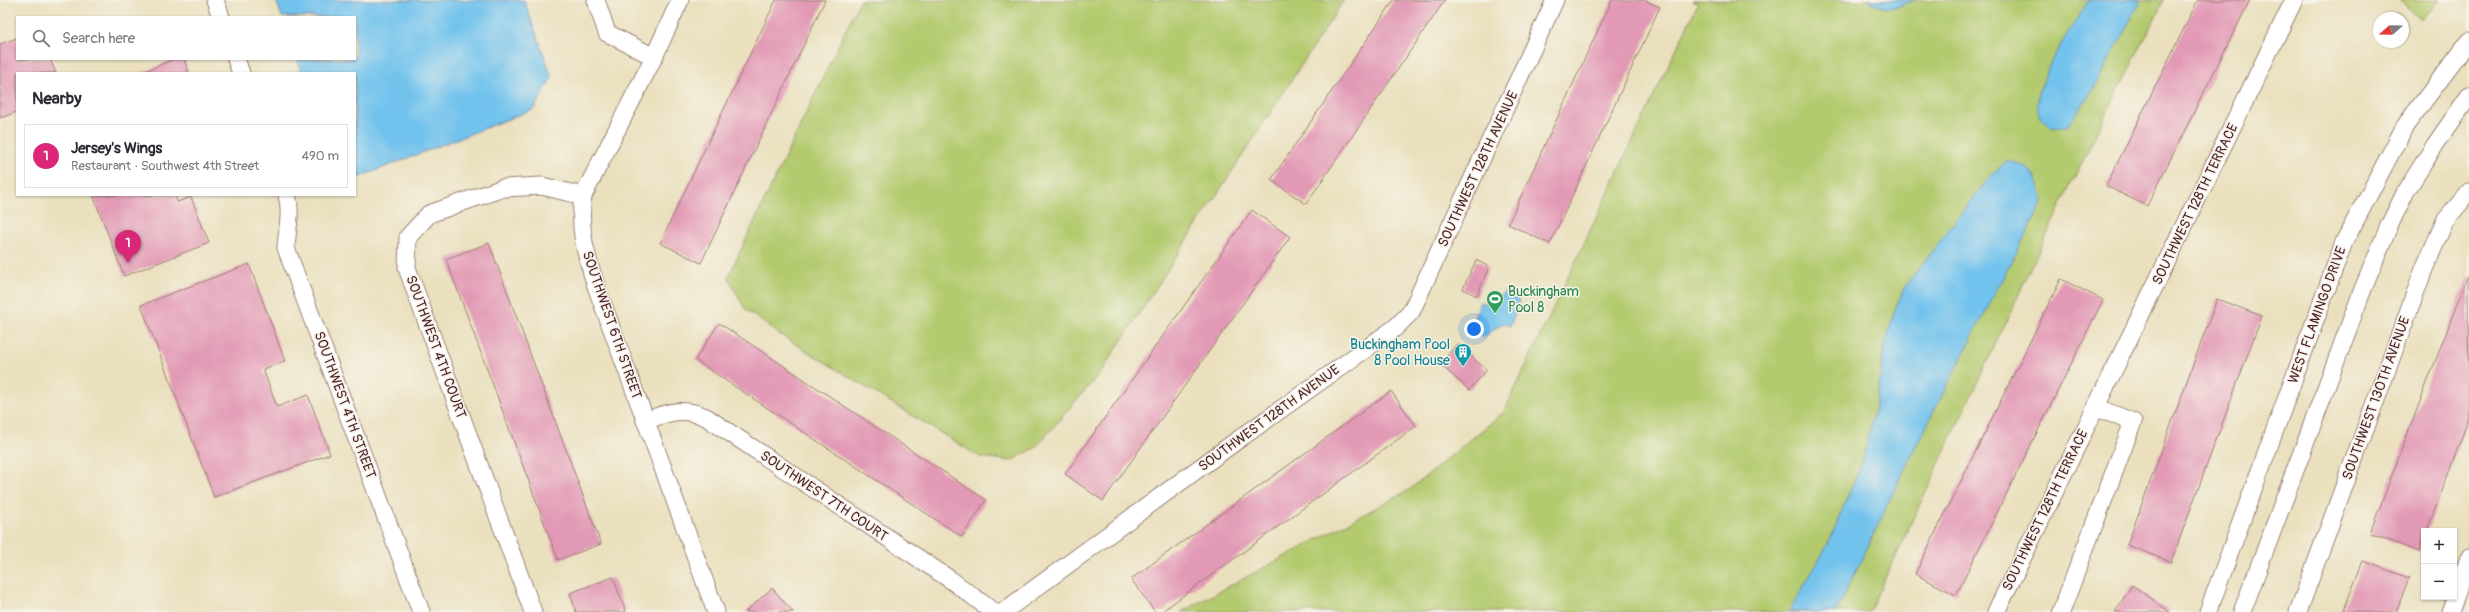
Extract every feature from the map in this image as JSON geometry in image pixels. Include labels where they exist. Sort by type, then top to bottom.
[{"type":"street","points":[[215,0],[221,16]]},
{"type":"street","points":[[596,0],[607,33],[654,57]]},
{"type":"street","name":"SOUTHWEST 6TH STREET","points":[[680,0],[654,57],[583,196],[579,217],[585,249],[596,286],[716,612]]},
{"type":"street","name":"SOUTHWEST 128TH AVENUE","points":[[1003,612],[1228,447],[1395,328],[1408,316],[1454,222],[1555,0]]},
{"type":"street","name":"SOUTHWEST 128TH TERRACE","points":[[1996,612],[2294,0]]},
{"type":"street","name":"WEST FLAMINGO DRIVE","points":[[2208,612],[2344,242],[2405,126],[2469,41]]},
{"type":"street","points":[[236,60],[241,72]]},
{"type":"street","points":[[2242,612],[2360,296],[2389,226],[2422,165],[2469,96]]},
{"type":"street","name":"SOUTHWEST 4TH COURT","points":[[533,612],[407,268],[408,237],[429,214],[503,188],[542,186],[583,196]]},
{"type":"street","name":"SOUTHWEST 130TH AVENUE","points":[[2298,612],[2424,269],[2445,221],[2469,192]]},
{"type":"street","name":"SOUTHWEST 4TH STREET","points":[[287,196],[291,217],[287,229],[286,248],[421,612]]},
{"type":"street","points":[[2061,612],[2133,422],[2095,407]]},
{"type":"street","name":"SOUTHWEST 7TH COURT","points":[[645,421],[670,411],[693,412],[706,417],[937,570],[994,612]]},
{"type":"street","points":[[2450,612],[2469,558]]},
{"type":"green space","points":[[860,0],[1344,0],[1101,372],[1035,448],[1011,461],[980,457],[779,334],[745,309],[728,277]]},
{"type":"green space","points":[[1692,0],[2164,0],[2069,188],[1869,612],[1181,612],[1409,490],[1504,412],[1698,3]]},
{"type":"green space","points":[[2400,0],[2440,0],[2421,20]]},
{"type":"water","points":[[276,0],[524,0],[552,77],[534,109],[356,178],[356,72],[302,72],[297,60],[356,60],[356,16],[282,16]]},
{"type":"water","points":[[1868,0],[1916,0],[1897,7],[1887,8]]},
{"type":"water","points":[[2089,0],[2141,0],[2092,92],[2067,126],[2052,128],[2042,120],[2039,115],[2038,103],[2040,88],[2054,56]]},
{"type":"water","points":[[2006,162],[2021,165],[2032,173],[2040,186],[2043,202],[1921,436],[1836,612],[1789,612],[1828,544],[1863,460],[1878,393],[1884,348],[1895,309],[1906,285],[1991,175]]},
{"type":"water","name":"Buckingham Pool 8","points":[[1507,291],[1520,302],[1510,326],[1503,323],[1482,338],[1471,327],[1480,302],[1489,304]]},
{"type":"building","points":[[776,0],[825,0],[701,263],[660,243]]},
{"type":"building","points":[[1394,0],[1445,0],[1306,204],[1271,180]]},
{"type":"building","points":[[1612,0],[1644,0],[1660,7],[1550,244],[1508,224]]},
{"type":"building","points":[[2198,0],[2250,0],[2147,206],[2106,186]]},
{"type":"building","points":[[16,38],[16,60],[50,60],[56,72],[16,72],[16,112],[0,118],[0,44]]},
{"type":"building","points":[[172,60],[184,60],[189,72],[143,72]]},
{"type":"building","points":[[93,196],[175,196],[177,202],[191,197],[209,243],[124,276]]},
{"type":"building","points":[[1252,210],[1290,237],[1103,501],[1065,474]]},
{"type":"building","points":[[489,243],[601,544],[558,560],[446,259]]},
{"type":"building","points":[[1476,260],[1489,267],[1477,296],[1463,289]]},
{"type":"building","points":[[249,264],[285,361],[263,369],[277,407],[308,395],[330,454],[214,497],[141,305]]},
{"type":"building","points":[[2468,275],[2469,418],[2428,528],[2421,528],[2421,544],[2419,552],[2370,533]]},
{"type":"building","points":[[2061,279],[2103,300],[1956,595],[1915,574]]},
{"type":"building","points":[[2217,299],[2262,316],[2171,562],[2127,545]]},
{"type":"building","points":[[719,323],[986,500],[962,537],[695,360]]},
{"type":"building","name":"Buckingham Pool 8 Pool House","points":[[1457,344],[1487,370],[1469,390],[1440,364]]},
{"type":"building","points":[[1391,391],[1416,426],[1161,612],[1155,612],[1131,579]]},
{"type":"building","points":[[2363,561],[2409,578],[2396,612],[2343,612]]},
{"type":"building","points":[[613,577],[626,612],[576,612],[570,593]]},
{"type":"building","points":[[2132,585],[2170,612],[2115,612]]},
{"type":"building","points":[[772,588],[793,612],[745,612]]},
{"type":"place","name":"Jersey's Wings","points":[[128,263]]},
{"type":"place","name":"Buckingham Pool 8","points":[[1495,314]]},
{"type":"place","name":"Buckingham Pool 8 Pool House","points":[[1463,367]]}]
